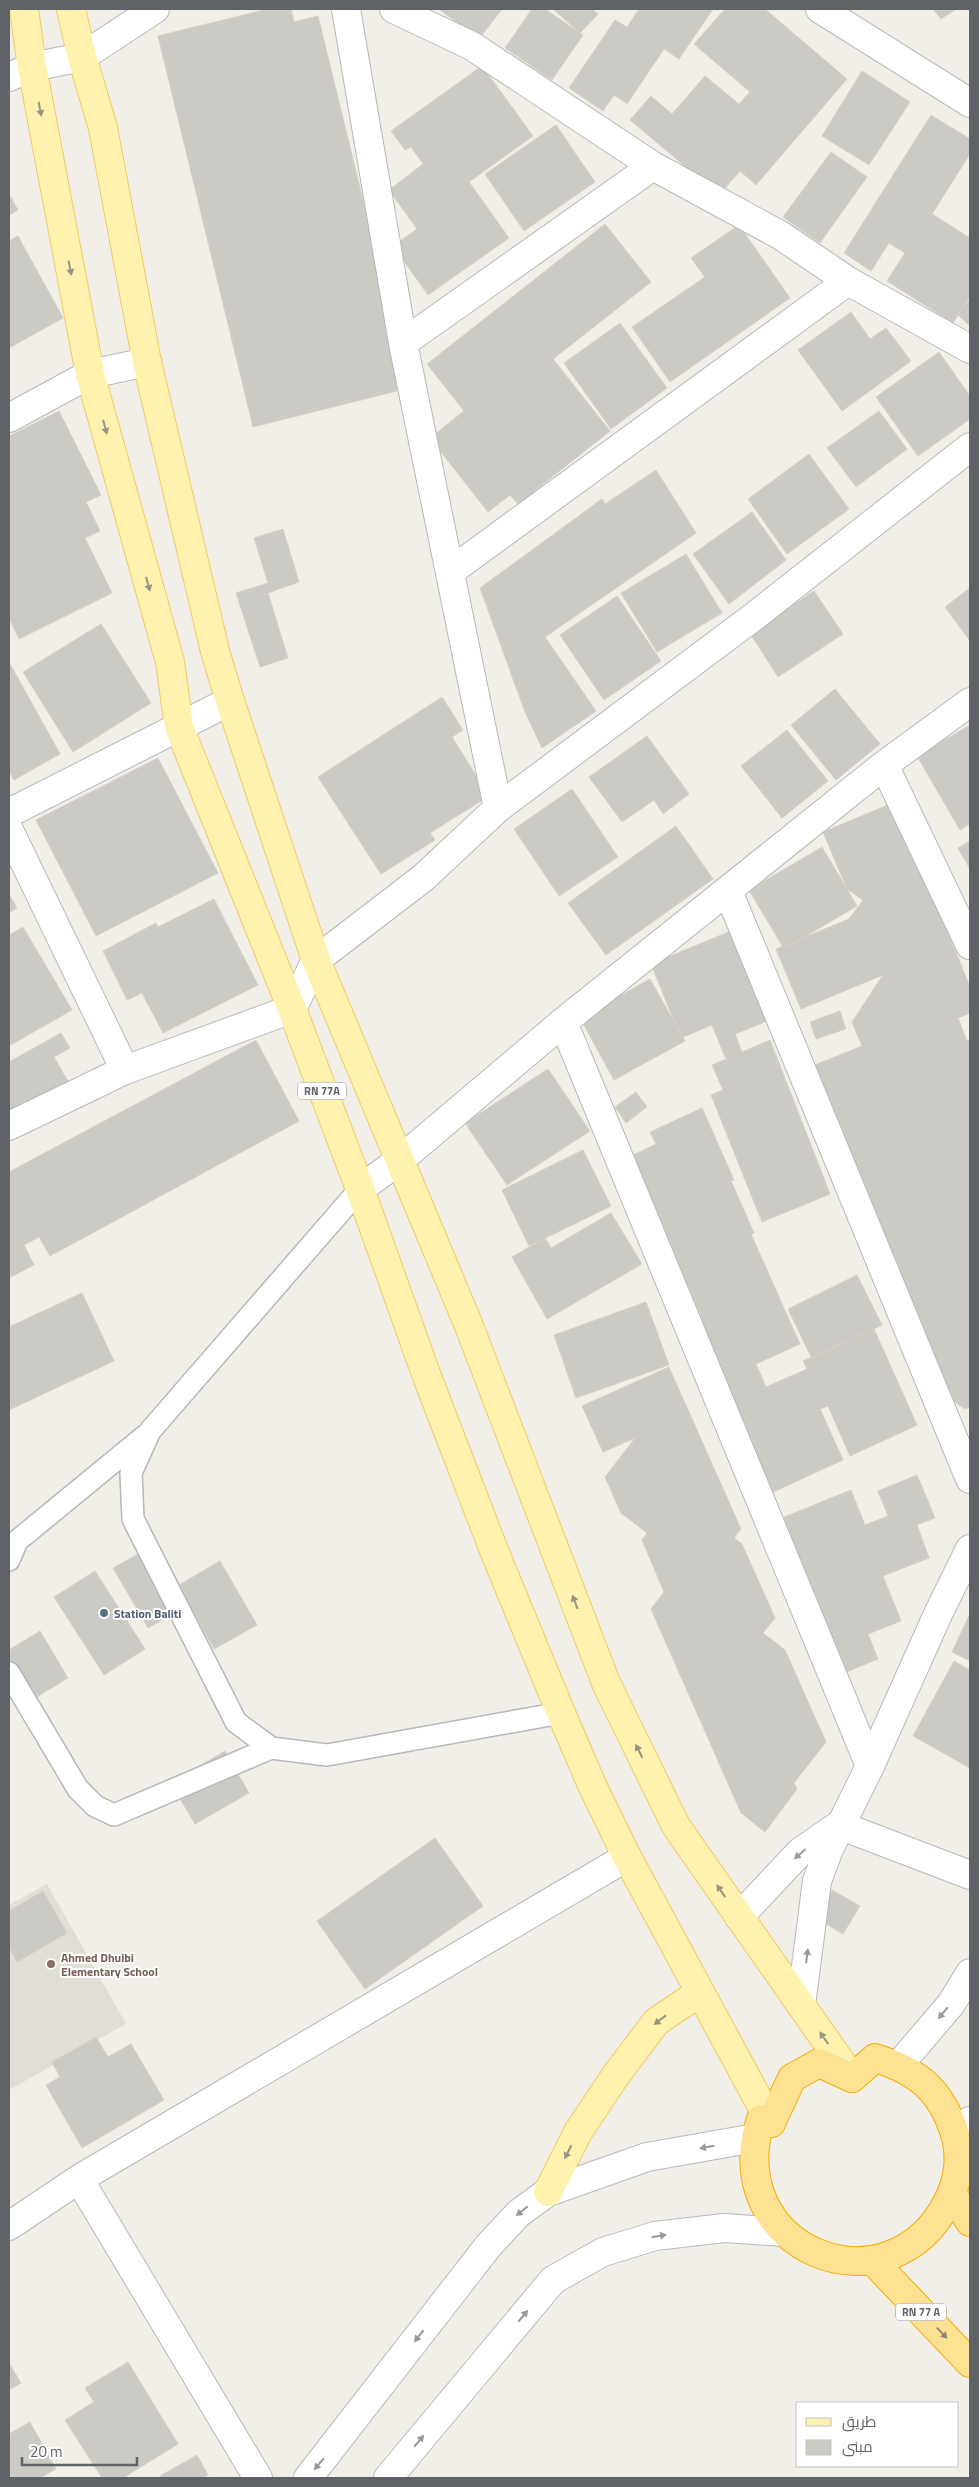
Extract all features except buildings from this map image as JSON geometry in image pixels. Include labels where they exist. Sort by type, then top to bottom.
[{"type":"highway","points":[[875,2058],[899,2065],[919,2077],[936,2094],[948,2114],[964,2132],[952,2193],[940,2218],[922,2238],[898,2252],[872,2260],[845,2261],[818,2255],[783,2232],[770,2217],[757,2189],[752,2159],[763,2131],[792,2078],[819,2063],[852,2078],[875,2058]]},
{"type":"highway","points":[[952,2193],[970,2222]]},
{"type":"highway","name":"RN 77 A","points":[[872,2260],[970,2363]]},
{"type":"main road","name":"RN 77A","points":[[24,9],[20,72],[90,374],[170,662],[179,727],[292,1009],[360,1189],[429,1383],[495,1553],[561,1713],[592,1785],[627,1857],[700,1992],[763,2131]]},
{"type":"main road","points":[[71,9],[82,57],[103,128],[147,362],[213,641],[230,701],[316,960],[469,1326],[606,1683],[676,1826],[852,2078]]},
{"type":"main road","points":[[548,2192],[578,2132],[633,2052],[656,2022],[700,1992]]},
{"type":"street","points":[[20,72],[82,57],[155,9]]},
{"type":"street","points":[[346,9],[403,343],[498,808]]},
{"type":"street","points":[[394,9],[472,46],[653,166],[780,235],[848,281],[970,350]]},
{"type":"street","points":[[820,9],[970,102]]},
{"type":"street","points":[[403,343],[653,166]]},
{"type":"street","points":[[451,571],[848,281]]},
{"type":"street","points":[[9,418],[90,374],[147,362]]},
{"type":"street","points":[[9,1126],[125,1070],[292,1009],[316,960],[423,878],[498,808],[752,618],[970,447]]},
{"type":"street","points":[[9,813],[230,701]]},
{"type":"street","points":[[360,1189],[400,1160],[563,1022],[884,765],[970,702]]},
{"type":"street","points":[[884,765],[970,945]]},
{"type":"street","points":[[9,830],[125,1070]]},
{"type":"street","points":[[728,891],[970,1478]]},
{"type":"street","points":[[563,1022],[870,1766]]},
{"type":"street","points":[[801,2004],[817,1881],[839,1825],[870,1766],[938,1614],[970,1549]]},
{"type":"street","points":[[739,1917],[800,1852],[839,1825]]},
{"type":"street","points":[[839,1825],[970,1876]]},
{"type":"street","points":[[9,2226],[79,2179],[627,1857]]},
{"type":"street","points":[[899,2065],[951,2004],[970,1973]]},
{"type":"street","points":[[308,2478],[489,2246],[519,2213],[548,2192],[647,2157],[763,2131]]},
{"type":"street","points":[[79,2179],[258,2478]]},
{"type":"street","points":[[388,2478],[554,2280],[603,2252],[655,2236],[724,2228],[783,2232]]},
{"type":"lane","points":[[9,1560],[17,1541],[150,1431],[360,1189]]},
{"type":"lane","points":[[150,1431],[132,1473],[133,1520],[236,1722],[271,1748],[327,1755],[561,1713]]},
{"type":"lane","points":[[9,1674],[78,1789],[95,1806],[114,1815],[271,1748]]},
{"type":"shaded area","name":"Ahmed Dhuibi Elementary School","points":[[47,1884],[126,2024],[9,2090],[9,1905]]},
{"type":"place","name":"Station Baliti","points":[[104,1613]]},
{"type":"place","name":"Ahmed Dhuibi Elementary School","points":[[51,1964]]}]
